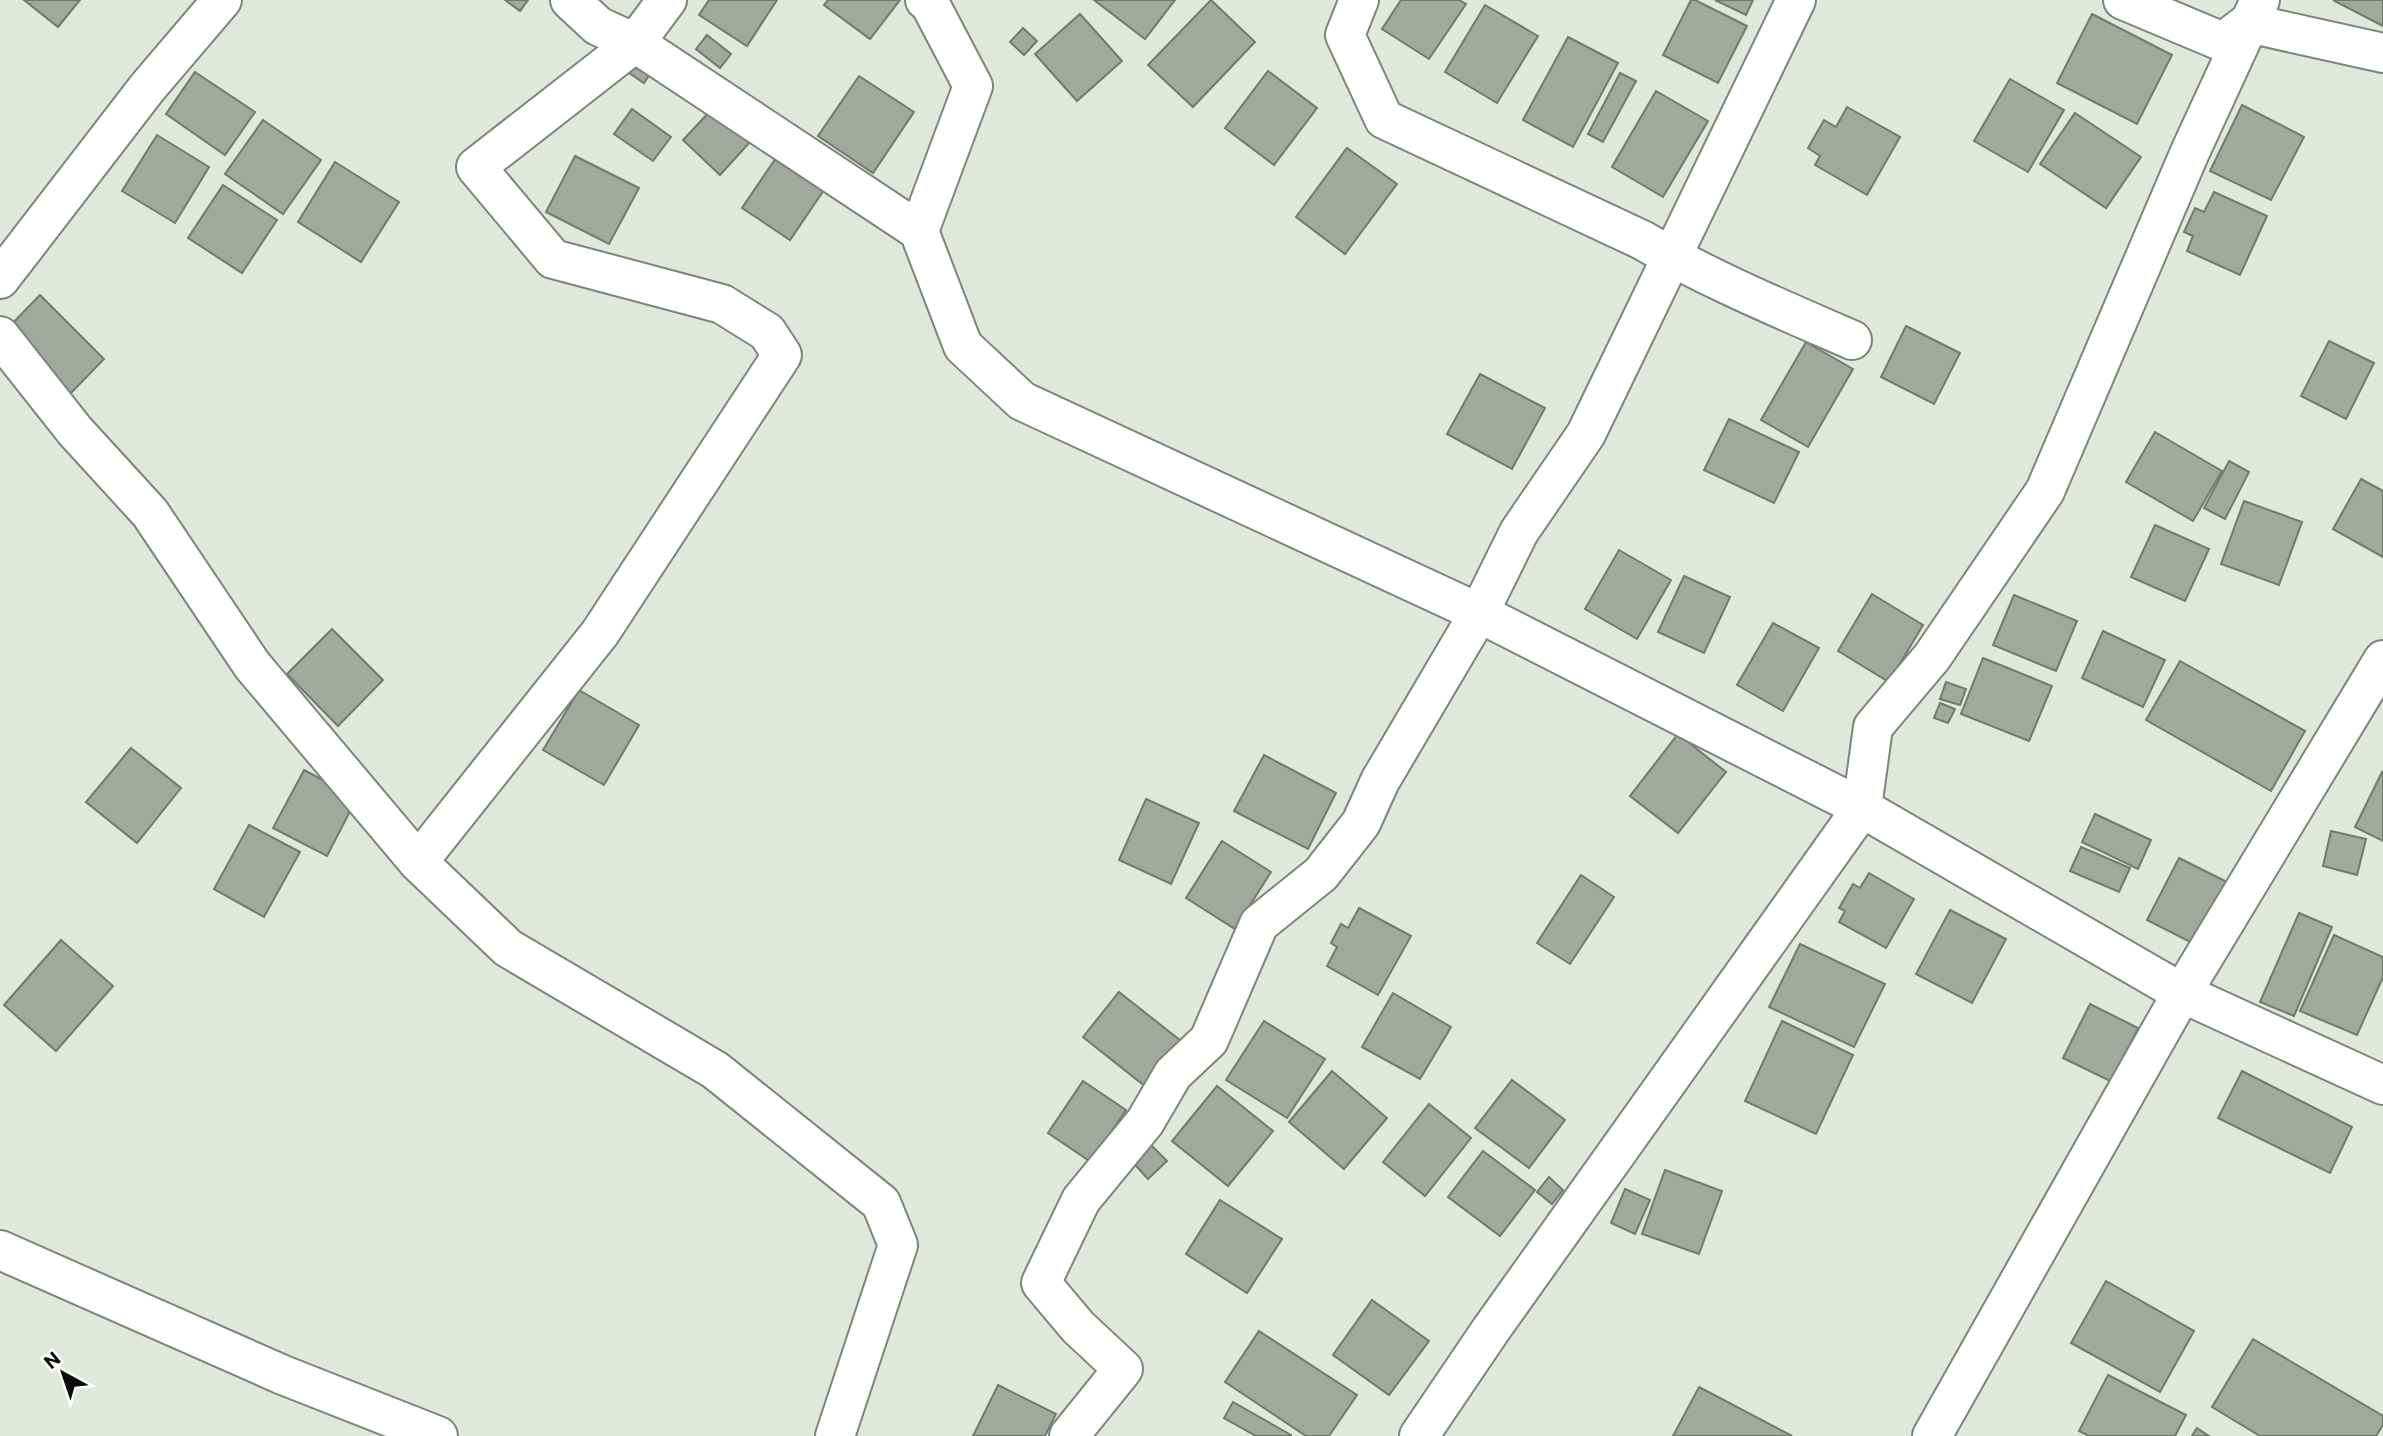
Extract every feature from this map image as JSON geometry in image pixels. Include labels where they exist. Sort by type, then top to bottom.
[{"type":"street","points":[[0,279],[147,88],[222,0]]},
{"type":"street","points":[[570,0],[598,26],[635,43],[919,231],[963,346],[1022,401],[1479,614],[1862,808],[2182,993],[2383,1085]]},
{"type":"street","points":[[418,862],[600,633],[782,355],[767,332],[722,304],[553,259],[476,167],[635,43],[667,0]]},
{"type":"street","points":[[919,231],[973,86],[930,4],[925,0]]},
{"type":"street","points":[[1359,0],[1345,34],[1384,119],[1642,240],[1671,257],[1852,340]]},
{"type":"street","points":[[1069,1436],[1123,1369],[1078,1328],[1041,1283],[1081,1200],[1145,1122],[1173,1074],[1209,1040],[1259,924],[1321,874],[1361,823],[1380,781],[1479,614],[1519,532],[1586,434],[1796,0]]},
{"type":"street","points":[[2123,0],[2223,42],[2254,11]]},
{"type":"street","points":[[2254,11],[2383,53]]},
{"type":"street","points":[[1419,1436],[1490,1331],[1862,808],[1873,727],[1932,657],[2045,491],[2254,11]]},
{"type":"street","points":[[0,336],[75,431],[150,513],[252,666],[418,862],[508,948],[715,1070],[881,1203],[898,1245],[835,1436]]},
{"type":"street","points":[[1932,1436],[2182,993],[2383,660]]},
{"type":"street","points":[[0,1250],[283,1374],[438,1436]]},
{"type":"building","points":[[24,0],[80,0],[58,27]]},
{"type":"building","points":[[505,0],[528,0],[520,11]]},
{"type":"building","points":[[709,0],[777,0],[747,46],[699,15]]},
{"type":"building","points":[[828,0],[900,0],[870,39],[824,5]]},
{"type":"building","points":[[1094,0],[1175,0],[1145,39]]},
{"type":"building","points":[[1211,0],[1255,42],[1193,107],[1148,65]]},
{"type":"building","points":[[1401,0],[1459,0],[1466,4],[1429,59],[1382,29]]},
{"type":"building","points":[[1691,0],[1747,26],[1718,83],[1663,55]]},
{"type":"building","points":[[1715,0],[1753,0],[1746,15]]},
{"type":"building","points":[[2333,0],[2383,0],[2383,26]]},
{"type":"building","points":[[1485,5],[1538,36],[1497,103],[1445,72]]},
{"type":"building","points":[[1080,14],[1122,61],[1077,101],[1035,54]]},
{"type":"building","points":[[2092,14],[2172,55],[2137,124],[2057,83]]},
{"type":"building","points":[[1023,28],[1037,41],[1024,55],[1010,42]]},
{"type":"building","points":[[707,35],[731,54],[720,68],[696,49]]},
{"type":"building","points":[[1568,37],[1618,63],[1573,147],[1523,120]]},
{"type":"building","points":[[640,57],[655,66],[644,83],[629,73]]},
{"type":"building","points":[[1268,71],[1317,108],[1274,165],[1225,128]]},
{"type":"building","points":[[195,72],[255,112],[225,155],[166,114]]},
{"type":"building","points":[[1620,73],[1636,81],[1603,142],[1588,134]]},
{"type":"building","points":[[859,76],[914,112],[873,173],[818,136]]},
{"type":"building","points":[[2010,79],[2064,110],[2028,172],[1974,141]]},
{"type":"building","points":[[1656,91],[1708,121],[1663,197],[1612,167]]},
{"type":"building","points":[[2242,105],[2304,137],[2271,200],[2210,171]]},
{"type":"building","points":[[714,107],[750,142],[720,175],[683,140]]},
{"type":"building","points":[[1847,107],[1900,137],[1867,195],[1815,165],[1820,156],[1808,148],[1824,120],[1836,127]]},
{"type":"building","points":[[632,109],[671,137],[653,161],[614,134]]},
{"type":"building","points":[[2075,113],[2141,157],[2106,208],[2040,164]]},
{"type":"building","points":[[263,120],[321,160],[283,214],[225,174]]},
{"type":"building","points":[[157,135],[209,167],[175,223],[122,191]]},
{"type":"building","points":[[1347,148],[1397,184],[1345,254],[1296,217]]},
{"type":"building","points":[[778,155],[826,187],[790,240],[742,208]]},
{"type":"building","points":[[575,156],[639,188],[609,244],[546,212]]},
{"type":"building","points":[[335,162],[399,202],[361,262],[298,222]]},
{"type":"building","points":[[223,185],[277,220],[242,273],[188,238]]},
{"type":"building","points":[[2214,192],[2267,216],[2240,275],[2187,251],[2193,236],[2184,232],[2195,208],[2204,212]]},
{"type":"building","points":[[40,295],[104,359],[68,396],[4,332]]},
{"type":"building","points":[[1906,326],[1960,353],[1934,404],[1881,377]]},
{"type":"building","points":[[2329,341],[2374,363],[2346,419],[2301,396]]},
{"type":"building","points":[[1806,342],[1853,369],[1808,447],[1761,420]]},
{"type":"building","points":[[1480,374],[1545,408],[1512,469],[1447,434]]},
{"type":"building","points":[[1729,419],[1799,452],[1774,503],[1704,470]]},
{"type":"building","points":[[2155,432],[2222,471],[2193,521],[2126,482]]},
{"type":"building","points":[[2229,461],[2249,472],[2225,519],[2204,508]]},
{"type":"building","points":[[2361,479],[2383,491],[2383,557],[2333,529]]},
{"type":"building","points":[[2244,501],[2302,522],[2279,585],[2221,564]]},
{"type":"building","points":[[2155,525],[2209,549],[2185,601],[2131,577]]},
{"type":"building","points":[[1619,550],[1671,580],[1637,639],[1585,609]]},
{"type":"building","points":[[1684,576],[1730,597],[1704,653],[1658,632]]},
{"type":"building","points":[[1872,594],[1923,625],[1889,682],[1838,651]]},
{"type":"building","points":[[2014,595],[2077,621],[2056,671],[1993,645]]},
{"type":"building","points":[[1773,623],[1819,648],[1783,711],[1737,685]]},
{"type":"building","points":[[332,629],[383,680],[338,726],[287,674]]},
{"type":"building","points":[[2103,631],[2165,660],[2143,707],[2082,678]]},
{"type":"building","points":[[1983,658],[2052,686],[2029,741],[1961,714]]},
{"type":"building","points":[[2180,661],[2305,731],[2271,791],[2146,720]]},
{"type":"building","points":[[1946,682],[1966,689],[1960,705],[1940,699]]},
{"type":"building","points":[[579,690],[639,725],[604,785],[543,750]]},
{"type":"building","points":[[1940,703],[1955,709],[1948,723],[1934,718]]},
{"type":"building","points":[[1678,734],[1726,772],[1678,833],[1630,796]]},
{"type":"building","points":[[131,748],[181,788],[137,843],[86,802]]},
{"type":"building","points":[[1264,755],[1336,793],[1308,849],[1234,811]]},
{"type":"building","points":[[304,770],[357,798],[327,856],[273,828]]},
{"type":"building","points":[[2383,773],[2383,841],[2355,827]]},
{"type":"building","points":[[1146,799],[1199,823],[1171,884],[1119,860]]},
{"type":"building","points":[[2095,814],[2151,840],[2138,869],[2082,842]]},
{"type":"building","points":[[249,825],[300,852],[264,917],[214,889]]},
{"type":"building","points":[[2331,831],[2366,839],[2357,875],[2323,866]]},
{"type":"building","points":[[1222,841],[1271,872],[1235,929],[1186,898]]},
{"type":"building","points":[[2081,847],[2130,868],[2119,892],[2070,871]]},
{"type":"building","points":[[2179,858],[2233,885],[2200,947],[2147,920]]},
{"type":"building","points":[[1869,873],[1914,899],[1886,948],[1839,922],[1845,911],[1839,908],[1853,884],[1860,888]]},
{"type":"building","points":[[1581,875],[1614,897],[1570,964],[1537,943]]},
{"type":"building","points":[[1359,908],[1411,936],[1378,995],[1327,966],[1337,947],[1331,943],[1341,924],[1348,928]]},
{"type":"building","points":[[1950,910],[2006,939],[1972,1003],[1916,974]]},
{"type":"building","points":[[2299,913],[2332,927],[2294,1016],[2260,1002]]},
{"type":"building","points":[[2334,935],[2383,957],[2383,977],[2357,1035],[2300,1011]]},
{"type":"building","points":[[61,940],[113,986],[56,1051],[4,1005]]},
{"type":"building","points":[[1800,944],[1885,984],[1854,1047],[1769,1007]]},
{"type":"building","points":[[1119,992],[1181,1041],[1146,1087],[1083,1037]]},
{"type":"building","points":[[1393,993],[1451,1027],[1420,1079],[1362,1047]]},
{"type":"building","points":[[2090,1004],[2138,1028],[2112,1082],[2063,1058]]},
{"type":"building","points":[[1264,1021],[1325,1059],[1287,1118],[1226,1080]]},
{"type":"building","points":[[1782,1021],[1853,1055],[1816,1134],[1745,1101]]},
{"type":"building","points":[[1332,1071],[1387,1118],[1344,1169],[1289,1122]]},
{"type":"building","points":[[2242,1071],[2352,1127],[2330,1173],[2218,1118]]},
{"type":"building","points":[[1512,1080],[1565,1120],[1529,1168],[1475,1128]]},
{"type":"building","points":[[1083,1081],[1126,1110],[1091,1162],[1048,1133]]},
{"type":"building","points":[[1217,1086],[1273,1131],[1228,1186],[1172,1141]]},
{"type":"building","points":[[1429,1104],[1471,1138],[1425,1196],[1383,1162]]},
{"type":"building","points":[[1147,1141],[1167,1161],[1148,1179],[1129,1158]]},
{"type":"building","points":[[1483,1151],[1535,1190],[1500,1236],[1448,1197]]},
{"type":"building","points":[[1665,1170],[1722,1191],[1699,1254],[1642,1234]]},
{"type":"building","points":[[1549,1177],[1563,1190],[1552,1204],[1537,1192]]},
{"type":"building","points":[[1625,1189],[1650,1200],[1635,1234],[1611,1223]]},
{"type":"building","points":[[1220,1200],[1282,1239],[1247,1293],[1186,1254]]},
{"type":"building","points":[[2106,1281],[2194,1331],[2160,1392],[2071,1343]]},
{"type":"building","points":[[1372,1300],[1429,1341],[1389,1395],[1333,1355]]},
{"type":"building","points":[[1259,1331],[1357,1395],[1329,1436],[1306,1436],[1225,1382]]},
{"type":"building","points":[[2253,1339],[2383,1416],[2383,1425],[2376,1436],[2260,1436],[2212,1407]]},
{"type":"building","points":[[2108,1375],[2186,1415],[2175,1436],[2089,1436],[2079,1431]]},
{"type":"building","points":[[998,1385],[1056,1414],[1045,1436],[973,1436]]},
{"type":"building","points":[[1699,1387],[1792,1436],[1673,1436]]},
{"type":"building","points":[[1233,1402],[1291,1436],[1256,1436],[1224,1418]]},
{"type":"building","points":[[2197,1428],[2209,1436],[2192,1436]]}]
